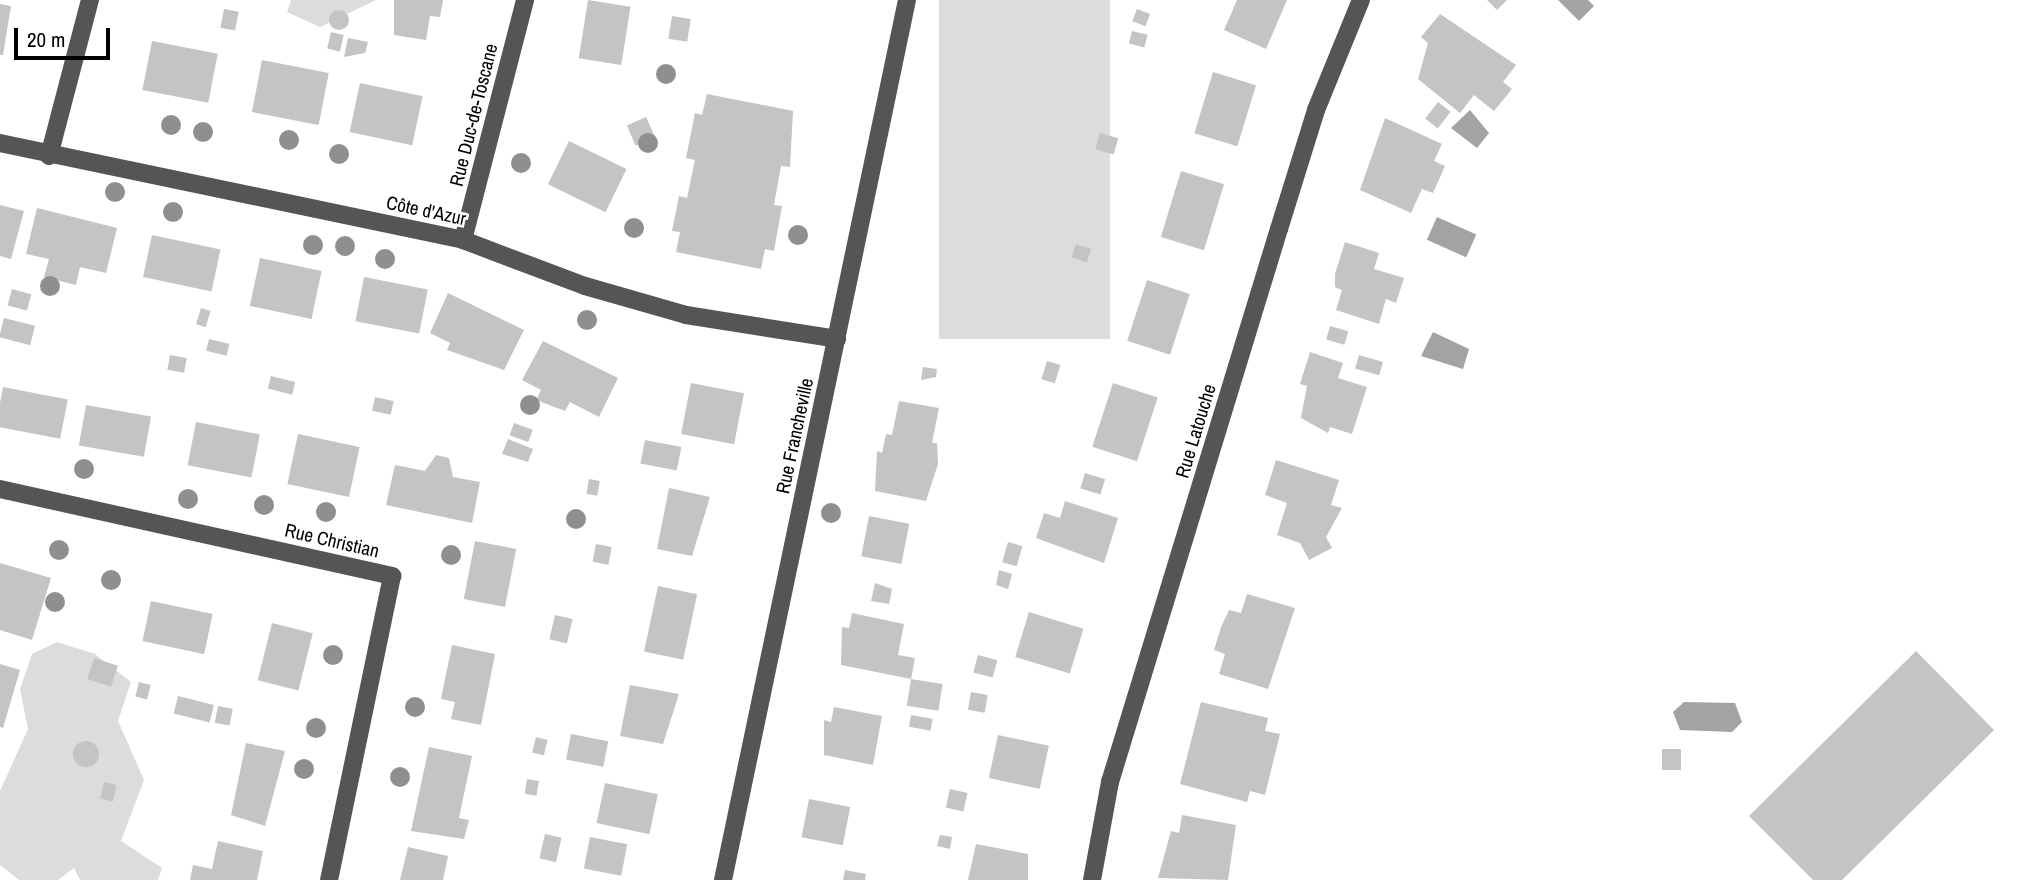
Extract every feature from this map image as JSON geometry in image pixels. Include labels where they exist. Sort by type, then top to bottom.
[{"type":"street","points":[[50,156],[90,0]]},
{"type":"street","name":"Rue Duc-de-Toscane","points":[[463,240],[524,0]]},
{"type":"street","name":"Rue Francheville","points":[[723,880],[907,0]]},
{"type":"street","name":"Rue Latouche","points":[[1092,880],[1110,782],[1279,229],[1316,110],[1362,0]]},
{"type":"street","name":"Côte d'Azur","points":[[0,142],[50,156],[463,240],[585,286],[686,315],[837,339]]},
{"type":"street","name":"Rue Christian","points":[[0,488],[392,576],[329,880]]},
{"type":"shaded area","points":[[291,0],[376,0],[320,27],[287,12]]},
{"type":"shaded area","points":[[939,0],[1110,0],[1110,339],[939,339]]},
{"type":"shaded area","points":[[1558,0],[1588,0],[1594,6],[1579,21]]},
{"type":"shaded area","points":[[1470,110],[1489,133],[1477,148],[1451,128]]},
{"type":"shaded area","points":[[1437,217],[1476,234],[1466,257],[1427,240]]},
{"type":"shaded area","points":[[1433,332],[1469,349],[1463,369],[1421,356]]},
{"type":"shaded area","points":[[57,642],[95,654],[131,682],[118,721],[144,780],[121,841],[162,868],[158,880],[80,880],[74,868],[58,880],[19,880],[0,865],[0,791],[28,729],[20,689],[32,654]]},
{"type":"shaded area","points":[[1684,702],[1735,703],[1742,722],[1732,732],[1680,730],[1673,712]]},
{"type":"building","points":[[394,0],[443,0],[440,17],[430,16],[426,40],[394,35]]},
{"type":"building","points":[[588,0],[630,7],[621,65],[579,58]]},
{"type":"building","points":[[1237,0],[1287,0],[1266,49],[1224,30]]},
{"type":"building","points":[[1487,0],[1507,0],[1497,10]]},
{"type":"building","points":[[0,4],[11,6],[3,55],[0,55]]},
{"type":"building","points":[[224,9],[239,12],[235,31],[220,28]]},
{"type":"building","points":[[1137,9],[1150,14],[1145,26],[1132,21]]},
{"type":"building","points":[[339,10],[346,13],[349,20],[346,27],[339,30],[332,27],[329,20],[332,13]]},
{"type":"building","points":[[1440,14],[1516,65],[1503,82],[1512,89],[1494,111],[1474,95],[1460,113],[1418,79],[1428,43],[1421,37]]},
{"type":"building","points":[[672,16],[691,19],[687,42],[668,39]]},
{"type":"building","points":[[1132,31],[1148,35],[1144,47],[1129,44]]},
{"type":"building","points":[[331,32],[344,35],[340,51],[327,49]]},
{"type":"building","points":[[348,38],[368,42],[365,53],[344,57]]},
{"type":"building","points":[[152,41],[218,54],[208,103],[142,90]]},
{"type":"building","points":[[262,60],[329,73],[319,125],[252,112]]},
{"type":"building","points":[[1213,72],[1256,85],[1237,146],[1194,133]]},
{"type":"building","points":[[360,83],[423,96],[412,145],[350,132]]},
{"type":"building","points":[[707,94],[793,111],[790,167],[781,166],[774,205],[782,206],[774,251],[765,249],[761,269],[676,252],[680,232],[672,231],[679,196],[687,198],[695,160],[686,158],[695,113],[702,115]]},
{"type":"building","points":[[1438,102],[1451,112],[1438,128],[1425,119]]},
{"type":"building","points":[[646,117],[655,137],[636,146],[627,126]]},
{"type":"building","points":[[1385,118],[1442,144],[1434,161],[1445,166],[1433,193],[1422,189],[1411,213],[1360,190]]},
{"type":"building","points":[[1100,133],[1118,138],[1114,155],[1095,149]]},
{"type":"building","points":[[569,141],[627,169],[605,212],[548,184]]},
{"type":"building","points":[[1181,171],[1224,184],[1204,250],[1161,237]]},
{"type":"building","points":[[0,205],[24,211],[11,259],[0,256]]},
{"type":"building","points":[[37,208],[117,228],[106,273],[80,267],[76,285],[44,277],[49,259],[26,254]]},
{"type":"building","points":[[152,235],[220,250],[212,292],[143,277]]},
{"type":"building","points":[[1345,242],[1379,253],[1374,269],[1404,278],[1396,303],[1386,299],[1379,324],[1336,310],[1342,290],[1335,287],[1335,274]]},
{"type":"building","points":[[1076,244],[1091,249],[1087,262],[1072,257]]},
{"type":"building","points":[[260,258],[322,271],[311,319],[250,306]]},
{"type":"building","points":[[364,277],[428,289],[419,334],[355,321]]},
{"type":"building","points":[[1147,280],[1190,294],[1170,355],[1127,341]]},
{"type":"building","points":[[12,289],[31,294],[27,311],[8,305]]},
{"type":"building","points":[[448,293],[524,330],[504,370],[447,350],[450,343],[430,333]]},
{"type":"building","points":[[201,308],[211,311],[206,327],[196,324]]},
{"type":"building","points":[[4,318],[35,326],[30,345],[0,338]]},
{"type":"building","points":[[1330,326],[1348,331],[1344,345],[1326,339]]},
{"type":"building","points":[[209,339],[229,344],[226,356],[206,351]]},
{"type":"building","points":[[543,341],[618,378],[599,417],[570,402],[565,411],[536,400],[541,390],[522,380]]},
{"type":"building","points":[[1310,352],[1343,363],[1338,378],[1367,387],[1352,434],[1330,427],[1328,433],[1301,418],[1307,386],[1300,384]]},
{"type":"building","points":[[170,355],[187,358],[184,373],[167,370]]},
{"type":"building","points":[[1359,355],[1383,362],[1379,375],[1355,368]]},
{"type":"building","points":[[1047,361],[1060,365],[1055,383],[1041,379]]},
{"type":"building","points":[[923,367],[937,369],[936,377],[921,380]]},
{"type":"building","points":[[271,376],[295,382],[292,395],[268,389]]},
{"type":"building","points":[[691,383],[744,393],[734,444],[681,434]]},
{"type":"building","points":[[1113,383],[1158,398],[1137,461],[1092,447]]},
{"type":"building","points":[[3,387],[68,400],[60,439],[0,427]]},
{"type":"building","points":[[375,397],[394,401],[391,415],[372,411]]},
{"type":"building","points":[[899,401],[939,408],[932,443],[937,443],[938,464],[926,501],[875,491],[877,451],[882,453],[886,434],[892,435]]},
{"type":"building","points":[[86,405],[151,416],[144,457],[79,445]]},
{"type":"building","points":[[196,422],[260,434],[251,478],[188,465]]},
{"type":"building","points":[[514,423],[533,430],[528,442],[510,435]]},
{"type":"building","points":[[298,434],[360,447],[349,497],[287,484]]},
{"type":"building","points":[[508,439],[533,449],[528,462],[502,454]]},
{"type":"building","points":[[645,440],[681,447],[677,471],[640,464]]},
{"type":"building","points":[[436,455],[449,458],[453,477],[480,482],[472,523],[386,505],[395,465],[425,471]]},
{"type":"building","points":[[1276,460],[1339,480],[1331,505],[1342,508],[1326,537],[1332,548],[1309,560],[1300,543],[1277,535],[1287,503],[1265,495]]},
{"type":"building","points":[[1085,473],[1105,479],[1100,494],[1080,488]]},
{"type":"building","points":[[589,479],[600,481],[597,496],[586,494]]},
{"type":"building","points":[[669,488],[710,497],[692,556],[657,549]]},
{"type":"building","points":[[1065,501],[1118,518],[1104,563],[1036,538],[1044,513],[1060,518]]},
{"type":"building","points":[[869,516],[909,524],[901,564],[861,556]]},
{"type":"building","points":[[475,541],[516,549],[505,607],[464,599]]},
{"type":"building","points":[[1008,542],[1022,546],[1017,566],[1002,562]]},
{"type":"building","points":[[596,544],[612,547],[608,565],[593,562]]},
{"type":"building","points":[[0,563],[51,578],[32,640],[0,630]]},
{"type":"building","points":[[999,570],[1012,574],[1008,589],[996,585]]},
{"type":"building","points":[[875,583],[892,589],[889,604],[871,601]]},
{"type":"building","points":[[658,586],[697,594],[683,660],[644,652]]},
{"type":"building","points":[[1247,594],[1295,608],[1268,689],[1219,674],[1225,654],[1214,650],[1221,627],[1229,610],[1241,613]]},
{"type":"building","points":[[151,601],[213,614],[204,654],[142,641]]},
{"type":"building","points":[[1029,612],[1084,629],[1070,674],[1015,657]]},
{"type":"building","points":[[852,613],[904,624],[898,655],[915,658],[911,679],[841,665],[842,627],[849,628]]},
{"type":"building","points":[[555,615],[573,619],[567,643],[549,639]]},
{"type":"building","points":[[272,623],[313,633],[298,690],[258,680]]},
{"type":"building","points":[[452,645],[495,654],[481,725],[451,719],[455,702],[441,699]]},
{"type":"building","points":[[1916,651],[1994,730],[1842,880],[1813,880],[1749,816]]},
{"type":"building","points":[[978,655],[997,660],[993,678],[973,672]]},
{"type":"building","points":[[94,658],[118,666],[111,687],[87,679]]},
{"type":"building","points":[[0,664],[20,670],[3,728],[0,727]]},
{"type":"building","points":[[911,679],[943,684],[938,711],[907,706]]},
{"type":"building","points":[[139,682],[151,685],[147,699],[135,697]]},
{"type":"building","points":[[630,685],[679,694],[663,744],[620,736]]},
{"type":"building","points":[[971,692],[988,695],[985,713],[968,710]]},
{"type":"building","points":[[178,696],[214,705],[210,722],[174,713]]},
{"type":"building","points":[[1201,702],[1268,718],[1265,731],[1280,734],[1265,795],[1250,791],[1247,802],[1180,784]]},
{"type":"building","points":[[218,706],[233,709],[229,726],[215,723]]},
{"type":"building","points":[[834,707],[882,716],[873,765],[824,755],[824,720],[831,722]]},
{"type":"building","points":[[911,715],[933,719],[931,731],[909,727]]},
{"type":"building","points":[[571,734],[608,741],[603,767],[566,760]]},
{"type":"building","points":[[998,735],[1049,746],[1040,789],[989,778]]},
{"type":"building","points":[[536,737],[548,740],[544,755],[532,753]]},
{"type":"building","points":[[86,741],[95,745],[99,754],[95,763],[86,767],[77,763],[73,754],[77,745]]},
{"type":"building","points":[[246,743],[285,751],[265,826],[231,815]]},
{"type":"building","points":[[429,747],[472,756],[459,818],[469,820],[464,839],[411,831]]},
{"type":"building","points":[[1662,749],[1681,749],[1681,770],[1662,770]]},
{"type":"building","points":[[527,779],[539,781],[537,796],[525,794]]},
{"type":"building","points":[[104,782],[117,785],[113,801],[100,799]]},
{"type":"building","points":[[605,783],[658,794],[649,834],[596,823]]},
{"type":"building","points":[[950,789],[968,793],[963,812],[946,808]]},
{"type":"building","points":[[809,799],[850,807],[843,845],[802,837]]},
{"type":"building","points":[[1182,815],[1236,825],[1228,880],[1158,878],[1171,831],[1179,833]]},
{"type":"building","points":[[545,834],[562,838],[556,862],[539,858]]},
{"type":"building","points":[[940,835],[952,837],[950,849],[937,846]]},
{"type":"building","points":[[590,837],[627,844],[621,876],[584,868]]},
{"type":"building","points":[[218,841],[263,851],[257,880],[190,880],[193,865],[212,869]]},
{"type":"building","points":[[976,844],[1028,854],[1028,880],[968,880]]},
{"type":"building","points":[[408,847],[448,856],[443,880],[400,880]]},
{"type":"building","points":[[845,870],[866,874],[865,880],[843,880]]}]
